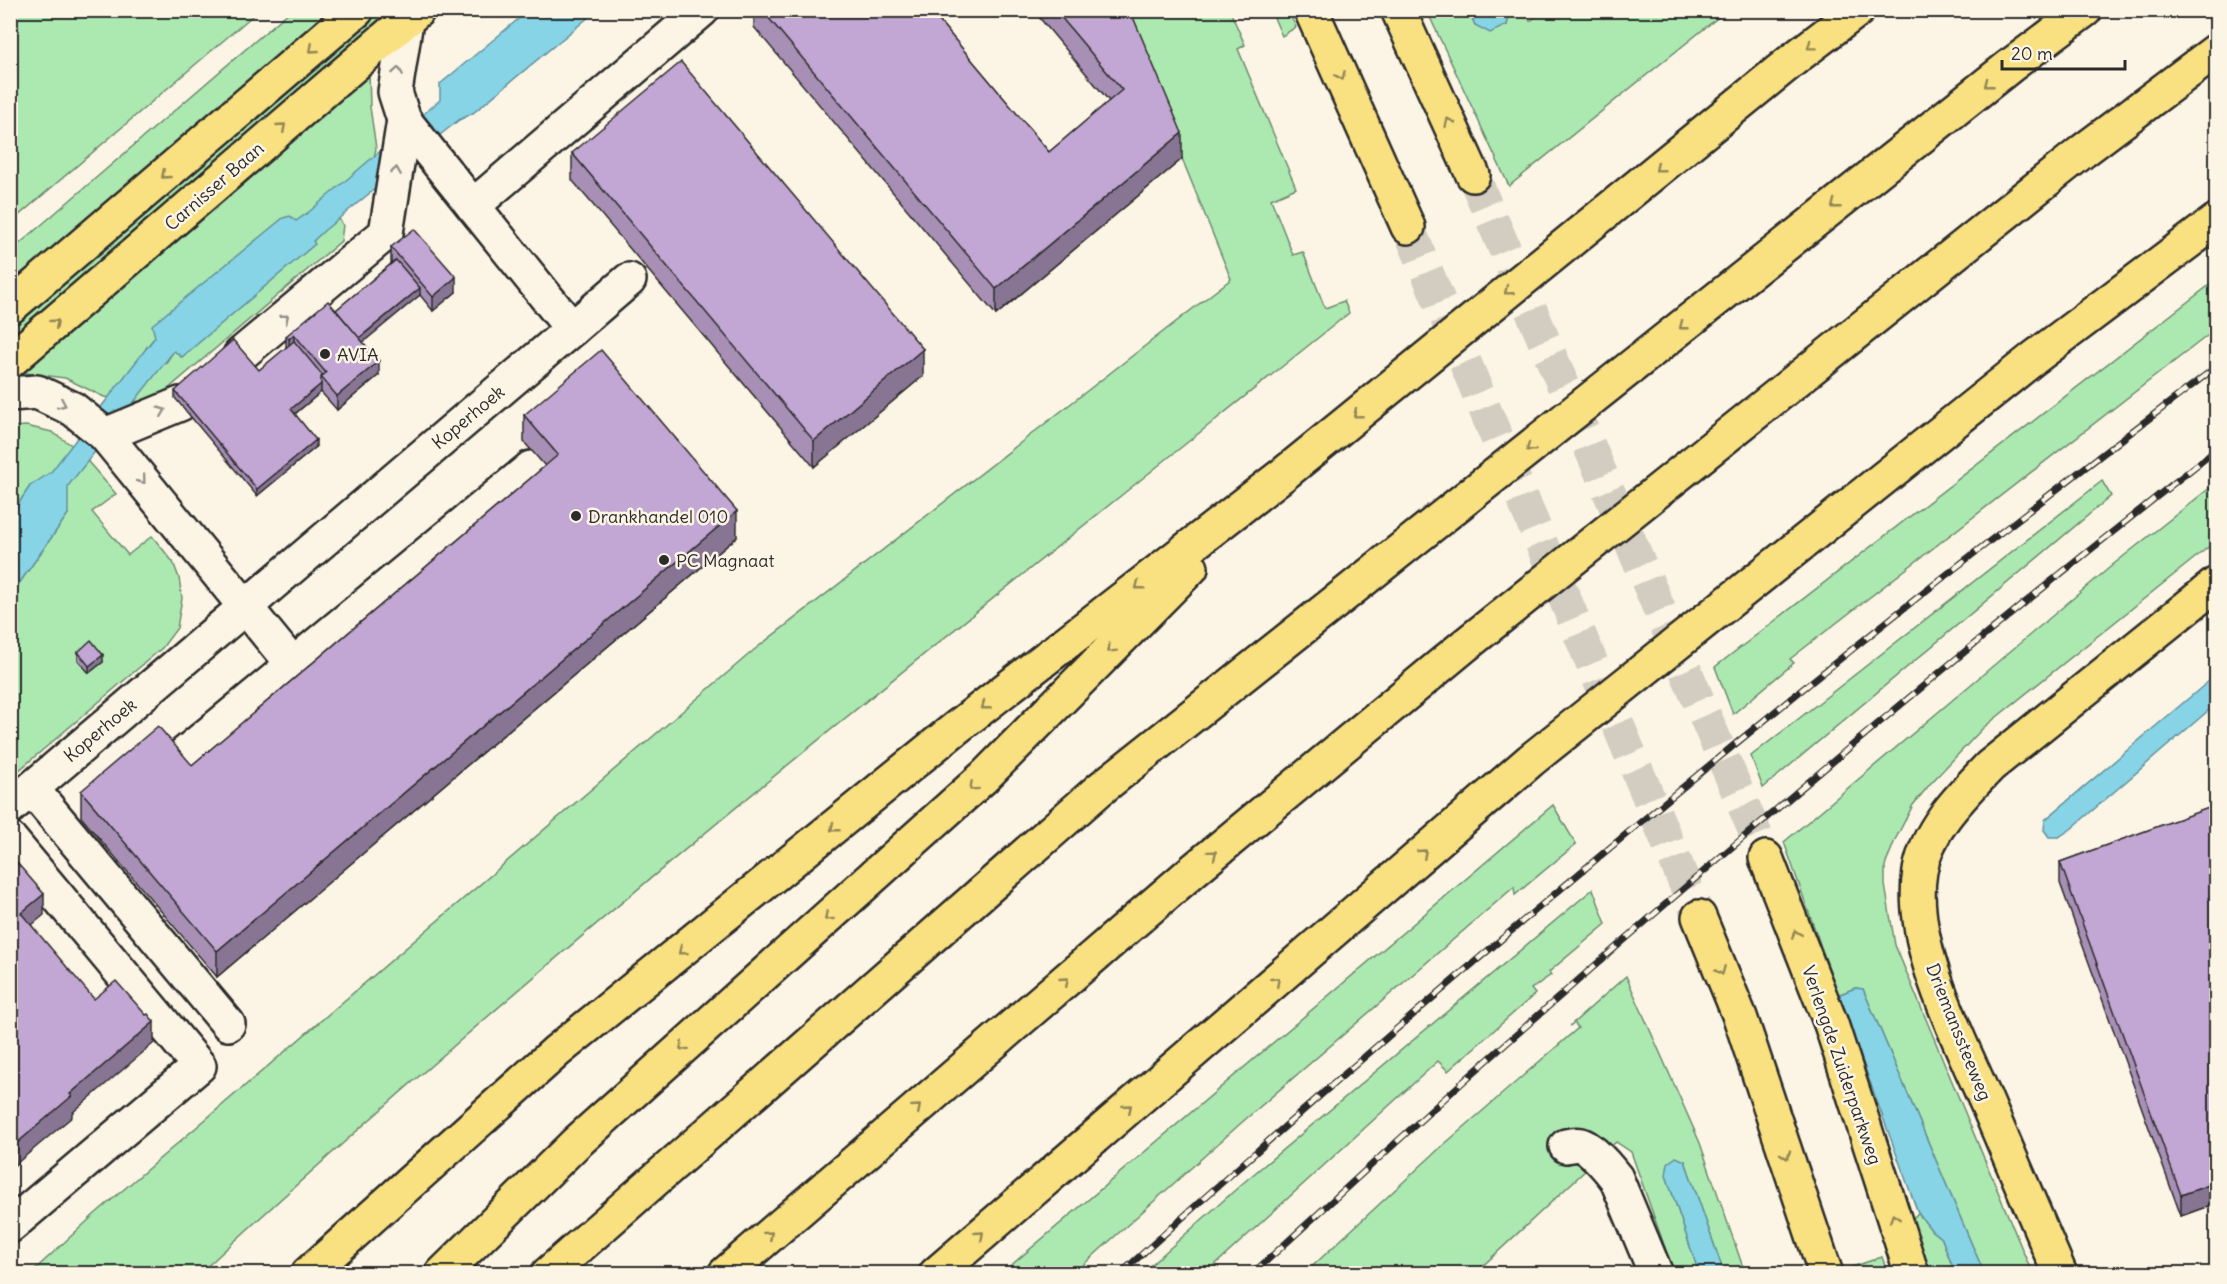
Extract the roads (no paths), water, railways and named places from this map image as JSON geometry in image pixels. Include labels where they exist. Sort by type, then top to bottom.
[{"type":"main road","points":[[10,307],[357,10]]},
{"type":"main road","points":[[1311,10],[1408,227]]},
{"type":"main road","points":[[1398,10],[1473,175]]},
{"type":"main road","points":[[308,1274],[556,1051],[956,728],[1285,473],[1767,80],[1858,10]]},
{"type":"main road","points":[[548,1274],[1100,789],[2010,66],[2085,10]]},
{"type":"main road","name":"Carnisser Baan","points":[[10,361],[412,16]]},
{"type":"main road","points":[[725,1274],[1195,868],[1464,646],[2083,151],[2217,51]]},
{"type":"main road","points":[[2083,151],[2217,81]]},
{"type":"main road","points":[[936,1274],[1531,760],[2034,358],[2217,221]]},
{"type":"main road","points":[[442,1274],[576,1143],[984,777],[1285,473]]},
{"type":"main road","name":"Driemanssteeweg","points":[[2060,1274],[1945,1004],[1926,947],[1918,909],[1920,869],[1930,843],[1947,815],[1958,799],[1990,766],[2217,584]]},
{"type":"main road","name":"Verlengde Zuiderparkweg","points":[[1766,858],[1831,1024],[1912,1274]]},
{"type":"main road","points":[[1699,916],[1740,1017],[1826,1274]]},
{"type":"street","points":[[474,206],[702,10]]},
{"type":"street","points":[[412,16],[395,92],[404,120],[572,329]]},
{"type":"street","points":[[240,355],[386,233],[404,120]]},
{"type":"street","name":"Koperhoek","points":[[21,798],[628,280]]},
{"type":"street","points":[[10,394],[37,392],[74,409],[105,435],[292,664]]},
{"type":"street","points":[[105,435],[180,404]]},
{"type":"street","points":[[182,756],[531,468]]},
{"type":"street","points":[[21,798],[228,1024]]},
{"type":"street","points":[[10,839],[199,1066],[10,1226]]},
{"type":"street","points":[[1566,1146],[1580,1144],[1588,1149],[1608,1167],[1616,1178],[1656,1274]]},
{"type":"water","points":[[528,11],[596,11],[473,113],[445,131],[325,230],[313,241],[315,244],[182,357],[174,351],[68,486],[68,514],[11,595],[11,515],[30,486],[51,472],[155,337],[152,325],[283,218],[290,216],[296,221],[310,211],[440,100],[440,84]]},
{"type":"water","points":[[1469,11],[1510,11],[1507,25],[1490,33],[1475,25]]},
{"type":"water","points":[[2216,675],[2216,704],[2071,829],[2059,837],[2049,837],[2044,830],[2045,820]]},
{"type":"water","points":[[1855,988],[1863,989],[1984,1273],[1955,1273],[1942,1239],[1932,1231],[1918,1213],[1838,995]]},
{"type":"water","points":[[1676,1157],[1685,1161],[1724,1273],[1699,1273],[1666,1175],[1668,1163]]},
{"type":"tunnel","points":[[1473,175],[1766,858]]},
{"type":"tunnel","points":[[1408,227],[1699,917]]},
{"type":"railway","points":[[1120,1274],[1369,1053],[1707,767],[2003,530],[2216,367]]},
{"type":"railway","points":[[1252,1274],[1474,1072],[1840,755],[2216,450]]},
{"type":"place","name":"AVIA","points":[[325,354]]},
{"type":"place","name":"Drankhandel 010","points":[[576,516]]},
{"type":"place","name":"PC Magnaat","points":[[664,560]]}]
